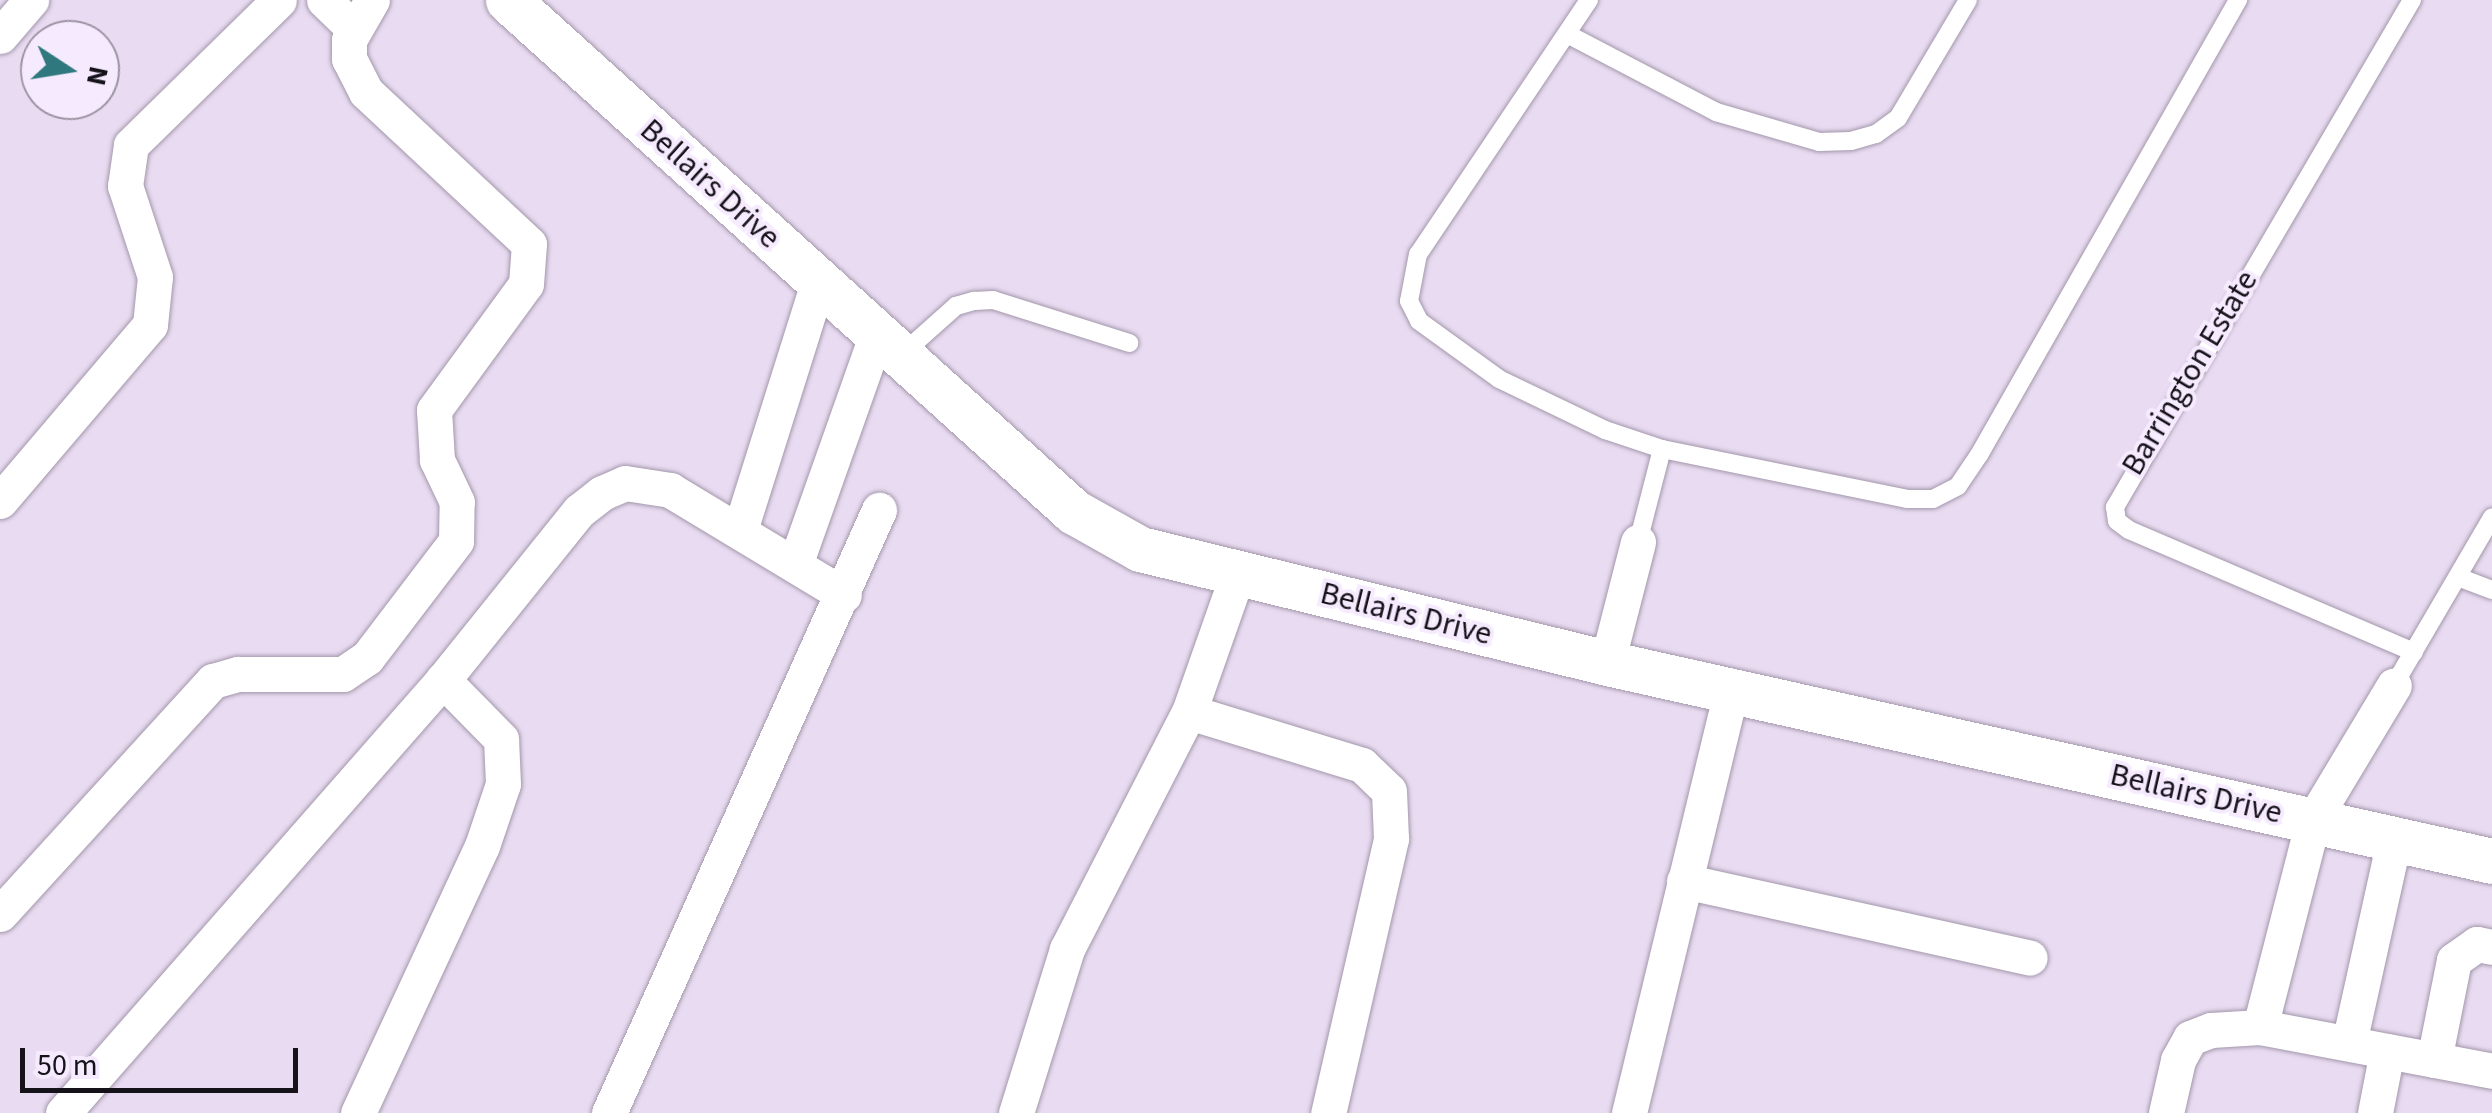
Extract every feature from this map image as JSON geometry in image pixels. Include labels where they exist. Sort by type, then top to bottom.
[{"type":"street","points":[[0,36],[31,0]]},
{"type":"street","points":[[0,501],[150,325],[155,277],[125,186],[131,145],[279,0]]},
{"type":"street","points":[[0,914],[214,682],[238,674],[343,674],[367,658],[456,541],[456,502],[437,460],[434,410],[446,386],[526,284],[528,244],[366,92],[350,59],[362,13],[324,0]]},
{"type":"street","name":"Bellairs Drive","points":[[508,0],[886,349],[1106,534],[1191,566],[1238,573],[1607,662],[2492,861]]},
{"type":"street","points":[[741,527],[818,283]]},
{"type":"street","points":[[796,562],[886,349]]},
{"type":"street","points":[[62,1113],[443,680],[579,511],[602,493],[646,484],[741,527],[844,595]]},
{"type":"street","points":[[609,1113],[879,510]]},
{"type":"street","points":[[1607,662],[1638,542]]},
{"type":"street","points":[[1016,1113],[1067,949],[1189,712],[1238,573]]},
{"type":"street","points":[[358,1113],[474,863],[503,784],[502,739],[443,680]]},
{"type":"street","points":[[2260,1026],[2313,820],[2394,685]]},
{"type":"street","points":[[1629,1113],[1731,690]]},
{"type":"street","points":[[1189,712],[1362,765],[1389,791],[1391,839],[1328,1113]]},
{"type":"street","points":[[2349,1043],[2394,840]]},
{"type":"street","points":[[1684,881],[2030,958]]},
{"type":"street","points":[[2434,1060],[2454,960],[2477,944],[2492,947]]},
{"type":"street","points":[[2166,1113],[2190,1038],[2260,1026],[2492,1070]]},
{"type":"street","points":[[2375,1113],[2386,1050]]},
{"type":"lane","points":[[1589,0],[1418,254],[1409,301],[1439,340],[1499,379],[1605,430],[1662,448],[1882,496],[1933,499],[1958,486],[2238,0]]},
{"type":"lane","points":[[1568,34],[1716,112],[1819,142],[1851,141],[1876,134],[1898,118],[1968,0]]},
{"type":"lane","name":"Barrington Estate","points":[[2412,0],[2115,507],[2117,521],[2129,530],[2414,652]]},
{"type":"lane","points":[[886,349],[956,306],[974,300],[994,300],[1129,343]]},
{"type":"lane","points":[[1638,542],[1662,448]]},
{"type":"lane","points":[[2394,685],[2492,517]]},
{"type":"lane","points":[[2458,577],[2492,590]]}]
